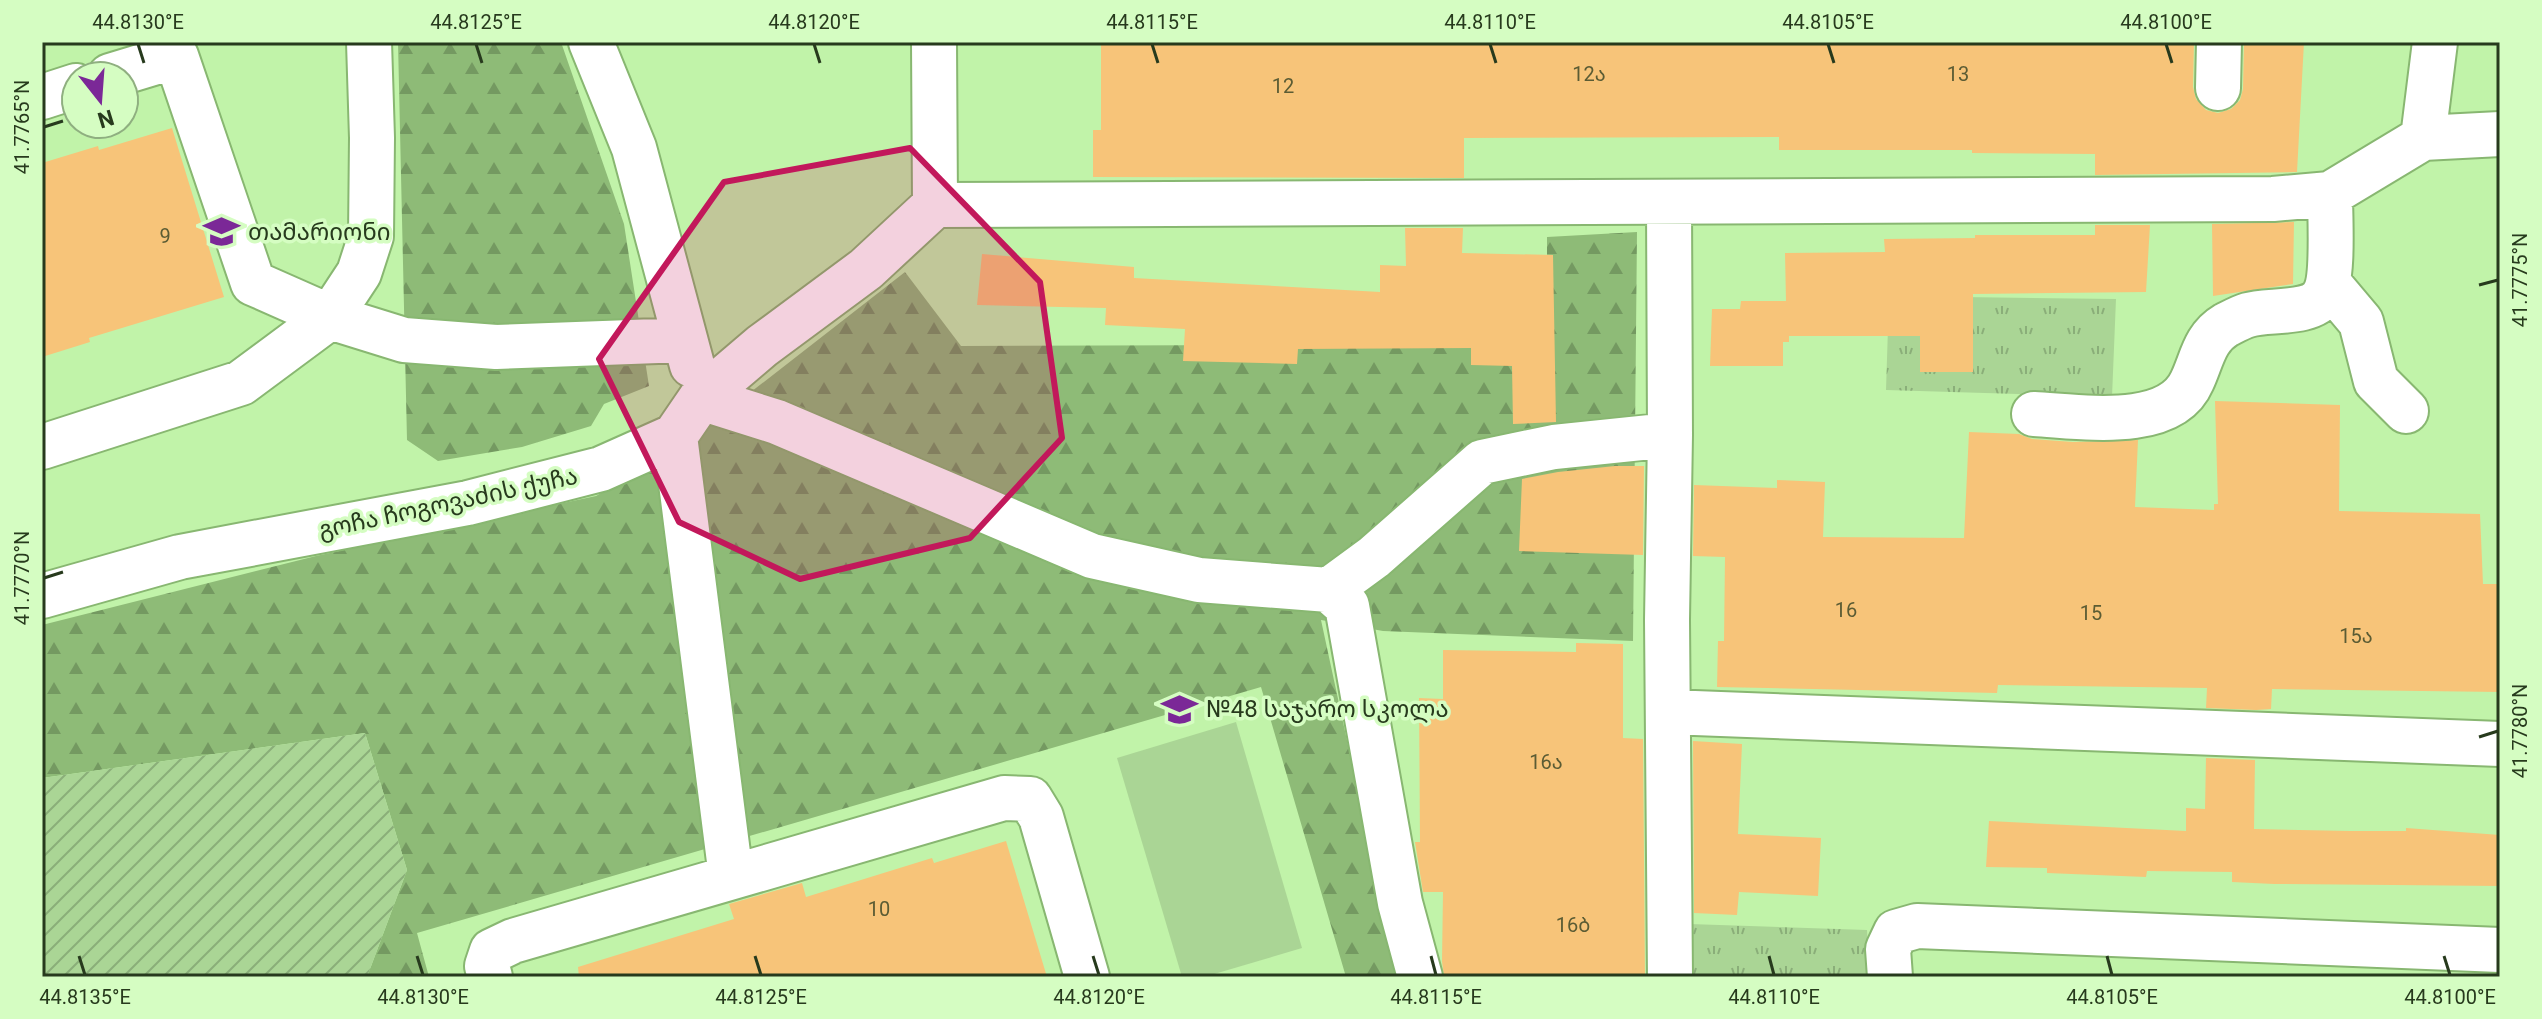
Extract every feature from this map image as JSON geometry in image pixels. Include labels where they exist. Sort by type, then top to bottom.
[{"type":"street","points":[[42,447],[241,383],[330,317],[359,273],[371,236],[369,42]]},
{"type":"street","points":[[591,42],[634,148],[701,398]]},
{"type":"street","points":[[934,42],[935,205]]},
{"type":"street","points":[[2218,88],[2219,42]]},
{"type":"street","points":[[2423,138],[2435,42]]},
{"type":"street","points":[[140,67],[176,56],[253,283],[330,317],[404,340],[496,347],[685,340]]},
{"type":"street","points":[[731,877],[675,436],[701,398],[762,346],[866,269],[935,205],[2273,199],[2330,194],[2423,138],[2500,134]]},
{"type":"street","points":[[2034,414],[2138,417],[2165,408],[2184,394],[2192,382],[2204,347],[2224,326],[2249,315],[2309,306],[2322,299],[2329,284],[2330,194]]},
{"type":"street","points":[[1669,203],[1670,977]]},
{"type":"street","points":[[2329,284],[2361,322],[2376,381],[2406,411]]},
{"type":"street","points":[[701,398],[777,422],[1092,556],[1199,580],[1329,590],[1347,606],[1400,903],[1420,977]]},
{"type":"street","points":[[1329,590],[1374,557],[1482,462],[1554,447],[1670,435]]},
{"type":"street","name":"გოჩა ჩოგოვაძის ქუჩა","points":[[42,596],[180,557],[468,503],[601,469],[675,436]]},
{"type":"street","points":[[1668,712],[2500,744]]},
{"type":"street","points":[[490,977],[487,966],[492,951],[513,941],[1004,798],[1030,799],[1041,817],[1087,977]]},
{"type":"street","points":[[1890,977],[1888,949],[1896,932],[1917,926],[2500,950]]},
{"type":"highlighted area","points":[[910,148],[1040,282],[1062,438],[970,538],[800,579],[679,522],[599,359],[724,182]]},
{"type":"green space","points":[[398,42],[561,42],[624,224],[649,386],[604,404],[591,426],[522,447],[438,461],[407,440]]},
{"type":"green space","points":[[1637,232],[1633,641],[1383,631],[1321,620],[1398,977],[1346,977],[1261,687],[417,933],[429,977],[367,977],[407,870],[365,733],[42,778],[42,625],[316,556],[596,496],[674,452],[905,272],[961,346],[1547,344],[1547,237]]},
{"type":"green space","points":[[1889,296],[2116,299],[2112,397],[1886,390]]},
{"type":"green space","points":[[1236,722],[1302,948],[1204,977],[1182,977],[1117,758]]},
{"type":"green space","points":[[365,733],[407,870],[367,977],[42,977],[42,778]]},
{"type":"green space","points":[[1689,924],[1867,930],[1869,977],[1689,977]]},
{"type":"building","points":[[1101,42],[2194,42],[2193,87],[2196,99],[2206,110],[2218,113],[2231,109],[2240,100],[2244,42],[2304,42],[2297,172],[2095,175],[2095,154],[1972,153],[1972,150],[1779,150],[1779,137],[1464,138],[1464,178],[1093,177],[1093,130],[1101,130]]},
{"type":"building","points":[[172,128],[224,297],[89,338],[90,342],[42,357],[42,163],[98,146],[99,150]]},
{"type":"building","points":[[2294,222],[2293,284],[2213,296],[2212,224]]},
{"type":"building","points":[[2095,225],[2150,225],[2146,292],[1973,294],[1973,372],[1920,372],[1920,336],[1789,336],[1789,342],[1783,342],[1783,366],[1710,366],[1712,309],[1740,309],[1741,301],[1786,301],[1785,253],[1885,252],[1884,239],[2095,235]]},
{"type":"building","points":[[1405,228],[1463,228],[1462,253],[1553,255],[1556,422],[1513,424],[1512,366],[1471,365],[1471,348],[1298,349],[1297,364],[1183,361],[1185,329],[1105,325],[1106,308],[977,305],[982,254],[1134,267],[1134,278],[1380,292],[1380,265],[1406,266]]},
{"type":"building","points":[[2215,401],[2340,405],[2339,511],[2480,514],[2483,584],[2500,584],[2500,692],[2272,689],[2271,709],[2256,710],[2206,708],[2207,688],[1998,685],[1997,693],[1717,687],[1718,641],[1724,641],[1725,557],[1693,556],[1694,485],[1777,488],[1777,480],[1825,482],[1823,537],[1964,538],[1969,432],[2019,434],[2032,439],[2073,442],[2138,440],[2135,507],[2214,510],[2214,504],[2218,504]]},
{"type":"building","points":[[1615,466],[1644,466],[1643,555],[1519,551],[1522,479]]},
{"type":"building","points":[[1576,643],[1623,644],[1623,738],[1643,739],[1645,977],[1444,977],[1443,892],[1423,892],[1415,842],[1420,842],[1419,698],[1443,699],[1443,650],[1576,652]]},
{"type":"building","points":[[1693,741],[1742,744],[1738,834],[1821,838],[1818,896],[1739,892],[1737,915],[1694,913]]},
{"type":"building","points":[[2206,758],[2255,760],[2254,829],[2406,831],[2406,828],[2500,835],[2500,886],[2274,884],[2232,882],[2232,872],[2147,871],[2146,877],[2047,873],[2047,868],[1986,867],[1989,821],[2186,831],[2186,808],[2205,809]]},
{"type":"building","points":[[1006,841],[1047,977],[579,977],[578,967],[734,919],[729,904],[802,883],[806,897],[932,858],[934,863]]},
{"type":"place","name":"თამარიონი","points":[[222,232]]},
{"type":"place","name":"№48 საჯარო სკოლა","points":[[1180,709]]}]
